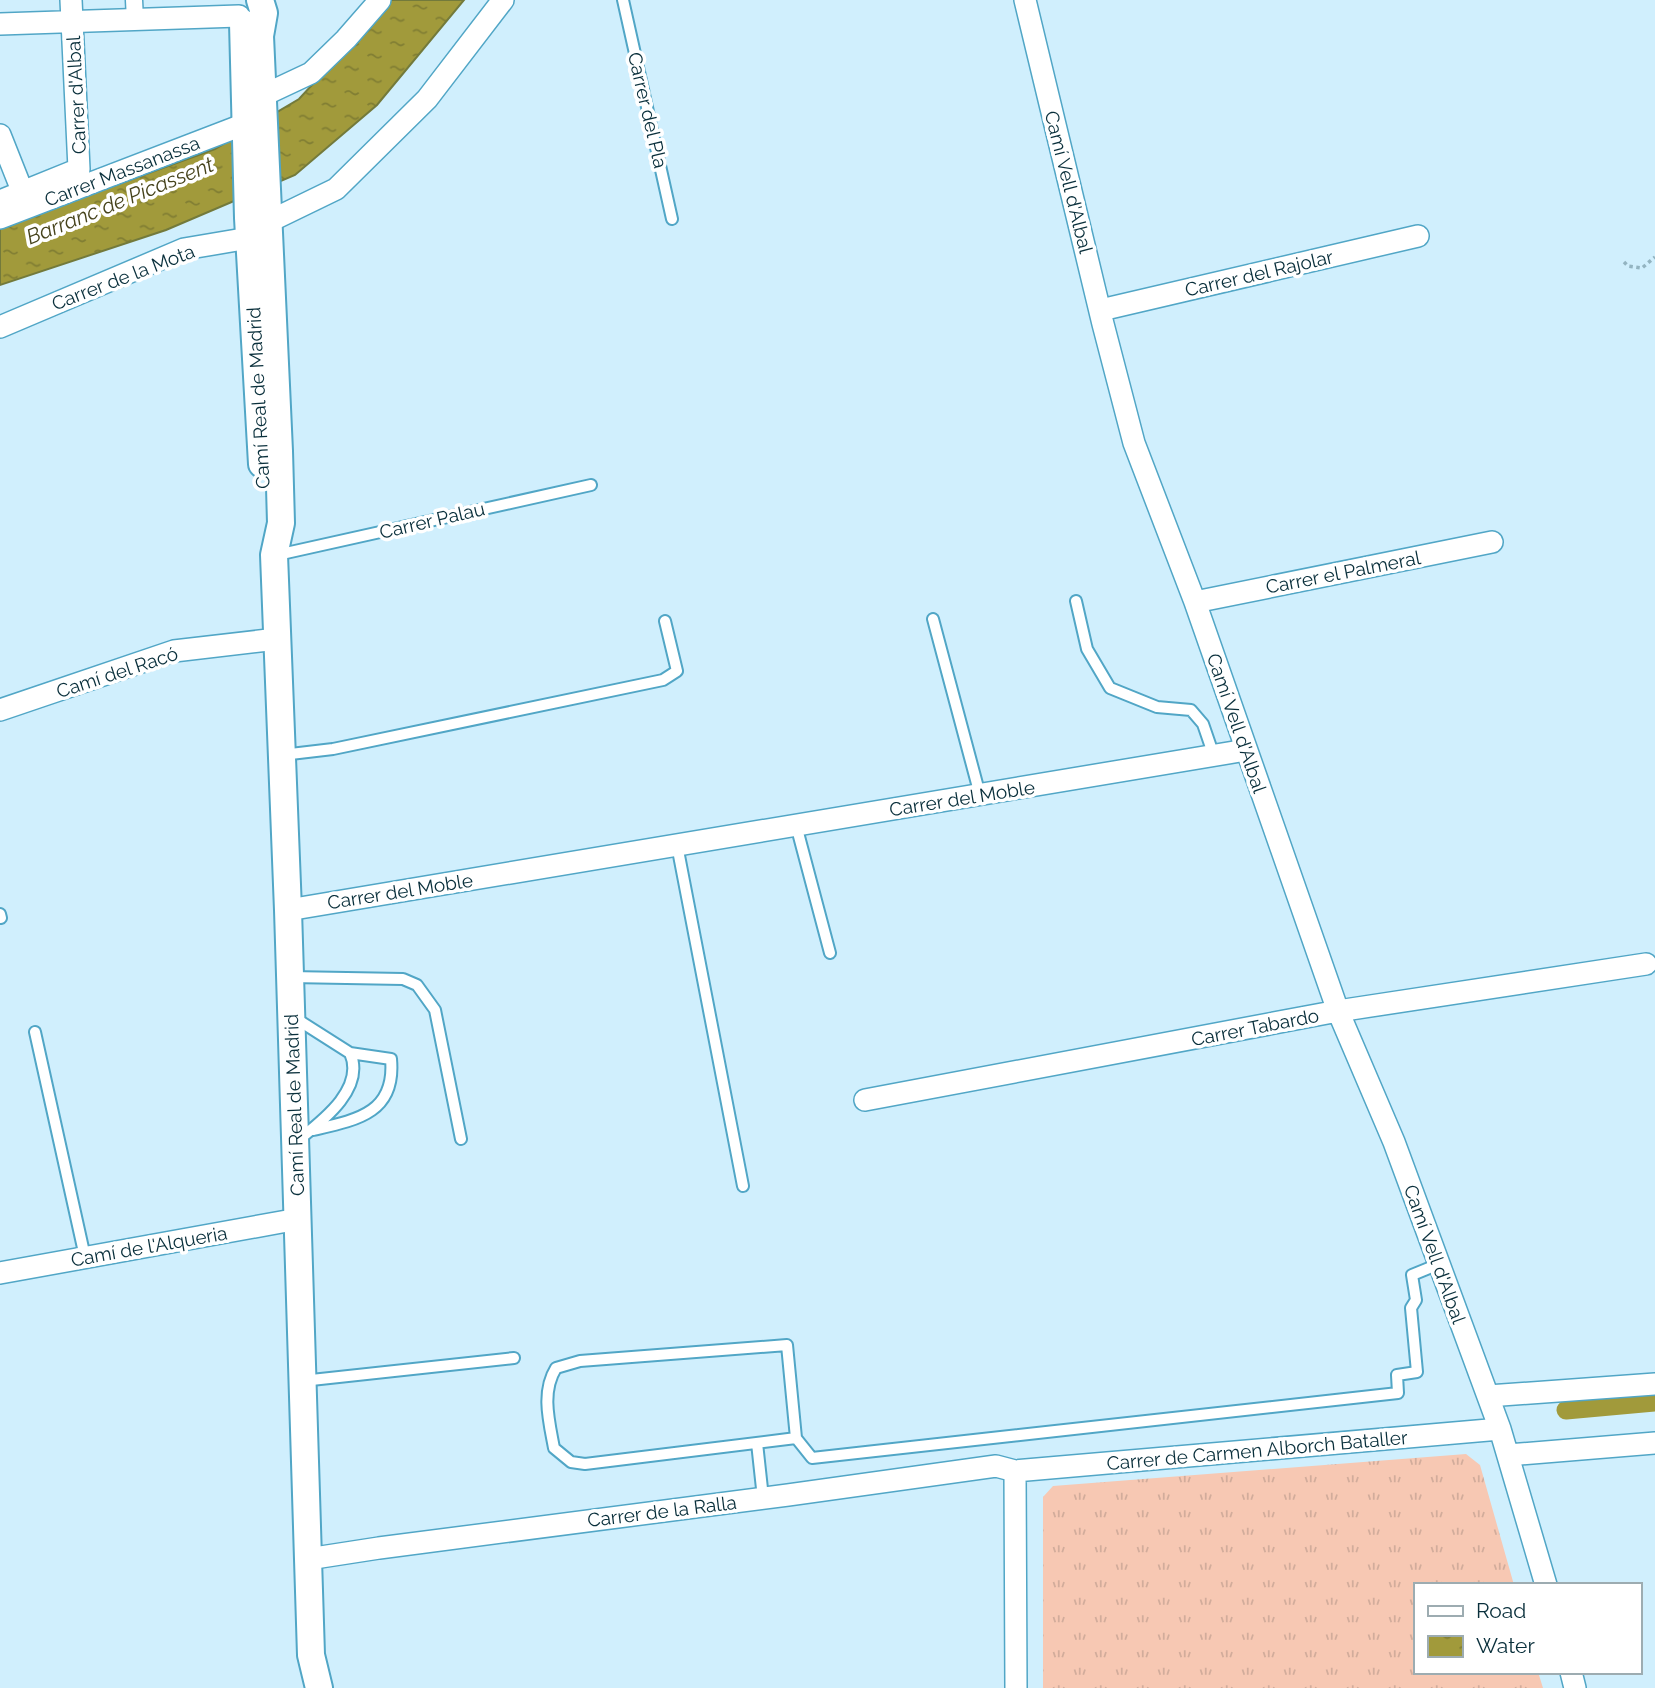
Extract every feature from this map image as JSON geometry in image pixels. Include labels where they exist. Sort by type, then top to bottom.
[{"type":"street","name":"Carrer d'Albal","points":[[71,0],[79,169]]},
{"type":"street","name":"Carrer Massanassa","points":[[0,218],[256,110],[311,73],[380,0]]},
{"type":"street","name":"Carrer de la Mota","points":[[0,327],[184,248],[336,189],[427,99],[503,0]]},
{"type":"street","name":"Camí Vell d'Albal","points":[[1025,0],[1135,443],[1195,602],[1338,1011],[1394,1142],[1500,1429],[1545,1583]]},
{"type":"street","points":[[0,24],[72,22],[134,10],[250,10],[256,110],[256,219]]},
{"type":"street","points":[[0,135],[23,193]]},
{"type":"street","name":"Carrer Massanassa","points":[[0,201],[79,169]]},
{"type":"street","name":"Camí Real de Madrid","points":[[256,219],[274,327],[281,523],[274,555],[277,639],[291,1016],[303,1137],[298,1219],[307,1559],[311,1654],[319,1688]]},
{"type":"street","name":"Camí Real de Madrid","points":[[256,219],[264,526],[274,555]]},
{"type":"street","name":"Carrer del Rajolar","points":[[1101,310],[1418,236]]},
{"type":"street","name":"Carrer el Palmeral","points":[[1195,602],[1492,542]]},
{"type":"street","name":"Camí del Racó","points":[[0,710],[174,651],[277,639]]},
{"type":"street","name":"Carrer del Moble","points":[[288,910],[1246,750]]},
{"type":"street","name":"Carrer Tabardo","points":[[865,1100],[1338,1011],[1646,964]]},
{"type":"street","name":"Camí de l'Alqueria","points":[[0,1273],[298,1219]]},
{"type":"street","points":[[1488,1396],[1655,1384]]},
{"type":"street","name":"Carrer de Carmen Alborch Bataller","points":[[1015,1471],[1500,1429]]},
{"type":"street","points":[[1508,1455],[1655,1443]]},
{"type":"street","name":"Carrer de la Ralla","points":[[307,1559],[996,1466],[1015,1471]]},
{"type":"street","points":[[1015,1471],[1016,1688]]},
{"type":"street","name":"Camí Real de Madrid","points":[[303,1688],[311,1654]]},
{"type":"lane","name":"Carrer del Pla","points":[[623,0],[672,219]]},
{"type":"lane","name":"Carrer Palau","points":[[274,555],[591,485]]},
{"type":"lane","points":[[1076,601],[1087,649],[1110,688],[1157,707],[1191,710],[1203,724],[1214,756]]},
{"type":"lane","points":[[933,619],[981,795]]},
{"type":"lane","points":[[282,755],[333,749],[663,680],[677,671],[665,621]]},
{"type":"lane","points":[[796,825],[830,953]]},
{"type":"lane","points":[[677,845],[743,1186]]},
{"type":"lane","points":[[290,977],[404,979],[417,985],[435,1010],[461,1139]]},
{"type":"lane","points":[[291,1016],[350,1053],[391,1059],[389,1090],[383,1101],[347,1122],[303,1137]]},
{"type":"lane","points":[[35,1032],[85,1257]]},
{"type":"lane","points":[[303,1137],[326,1118],[350,1085],[353,1060],[350,1053]]},
{"type":"lane","points":[[796,1438],[585,1464],[571,1462],[554,1448],[546,1392],[556,1368],[580,1361],[787,1345],[796,1438],[812,1458],[1398,1393],[1397,1375],[1417,1372],[1411,1308],[1416,1300],[1412,1275],[1439,1264]]},
{"type":"lane","points":[[302,1381],[514,1357]]},
{"type":"lane","points":[[757,1443],[762,1498]]},
{"type":"path","points":[[1624,262],[1628,266],[1643,268],[1655,257]]},
{"type":"green space","points":[[1466,1454],[1480,1465],[1513,1583],[1414,1583],[1414,1674],[1539,1674],[1543,1688],[1043,1688],[1043,1497],[1053,1486]]},
{"type":"water","name":"Barranc de Picassent","points":[[391,0],[464,0],[377,105],[295,175],[166,230],[0,285],[0,227],[215,149],[299,99]]},
{"type":"waterway","points":[[1566,1410],[1655,1402]]}]
